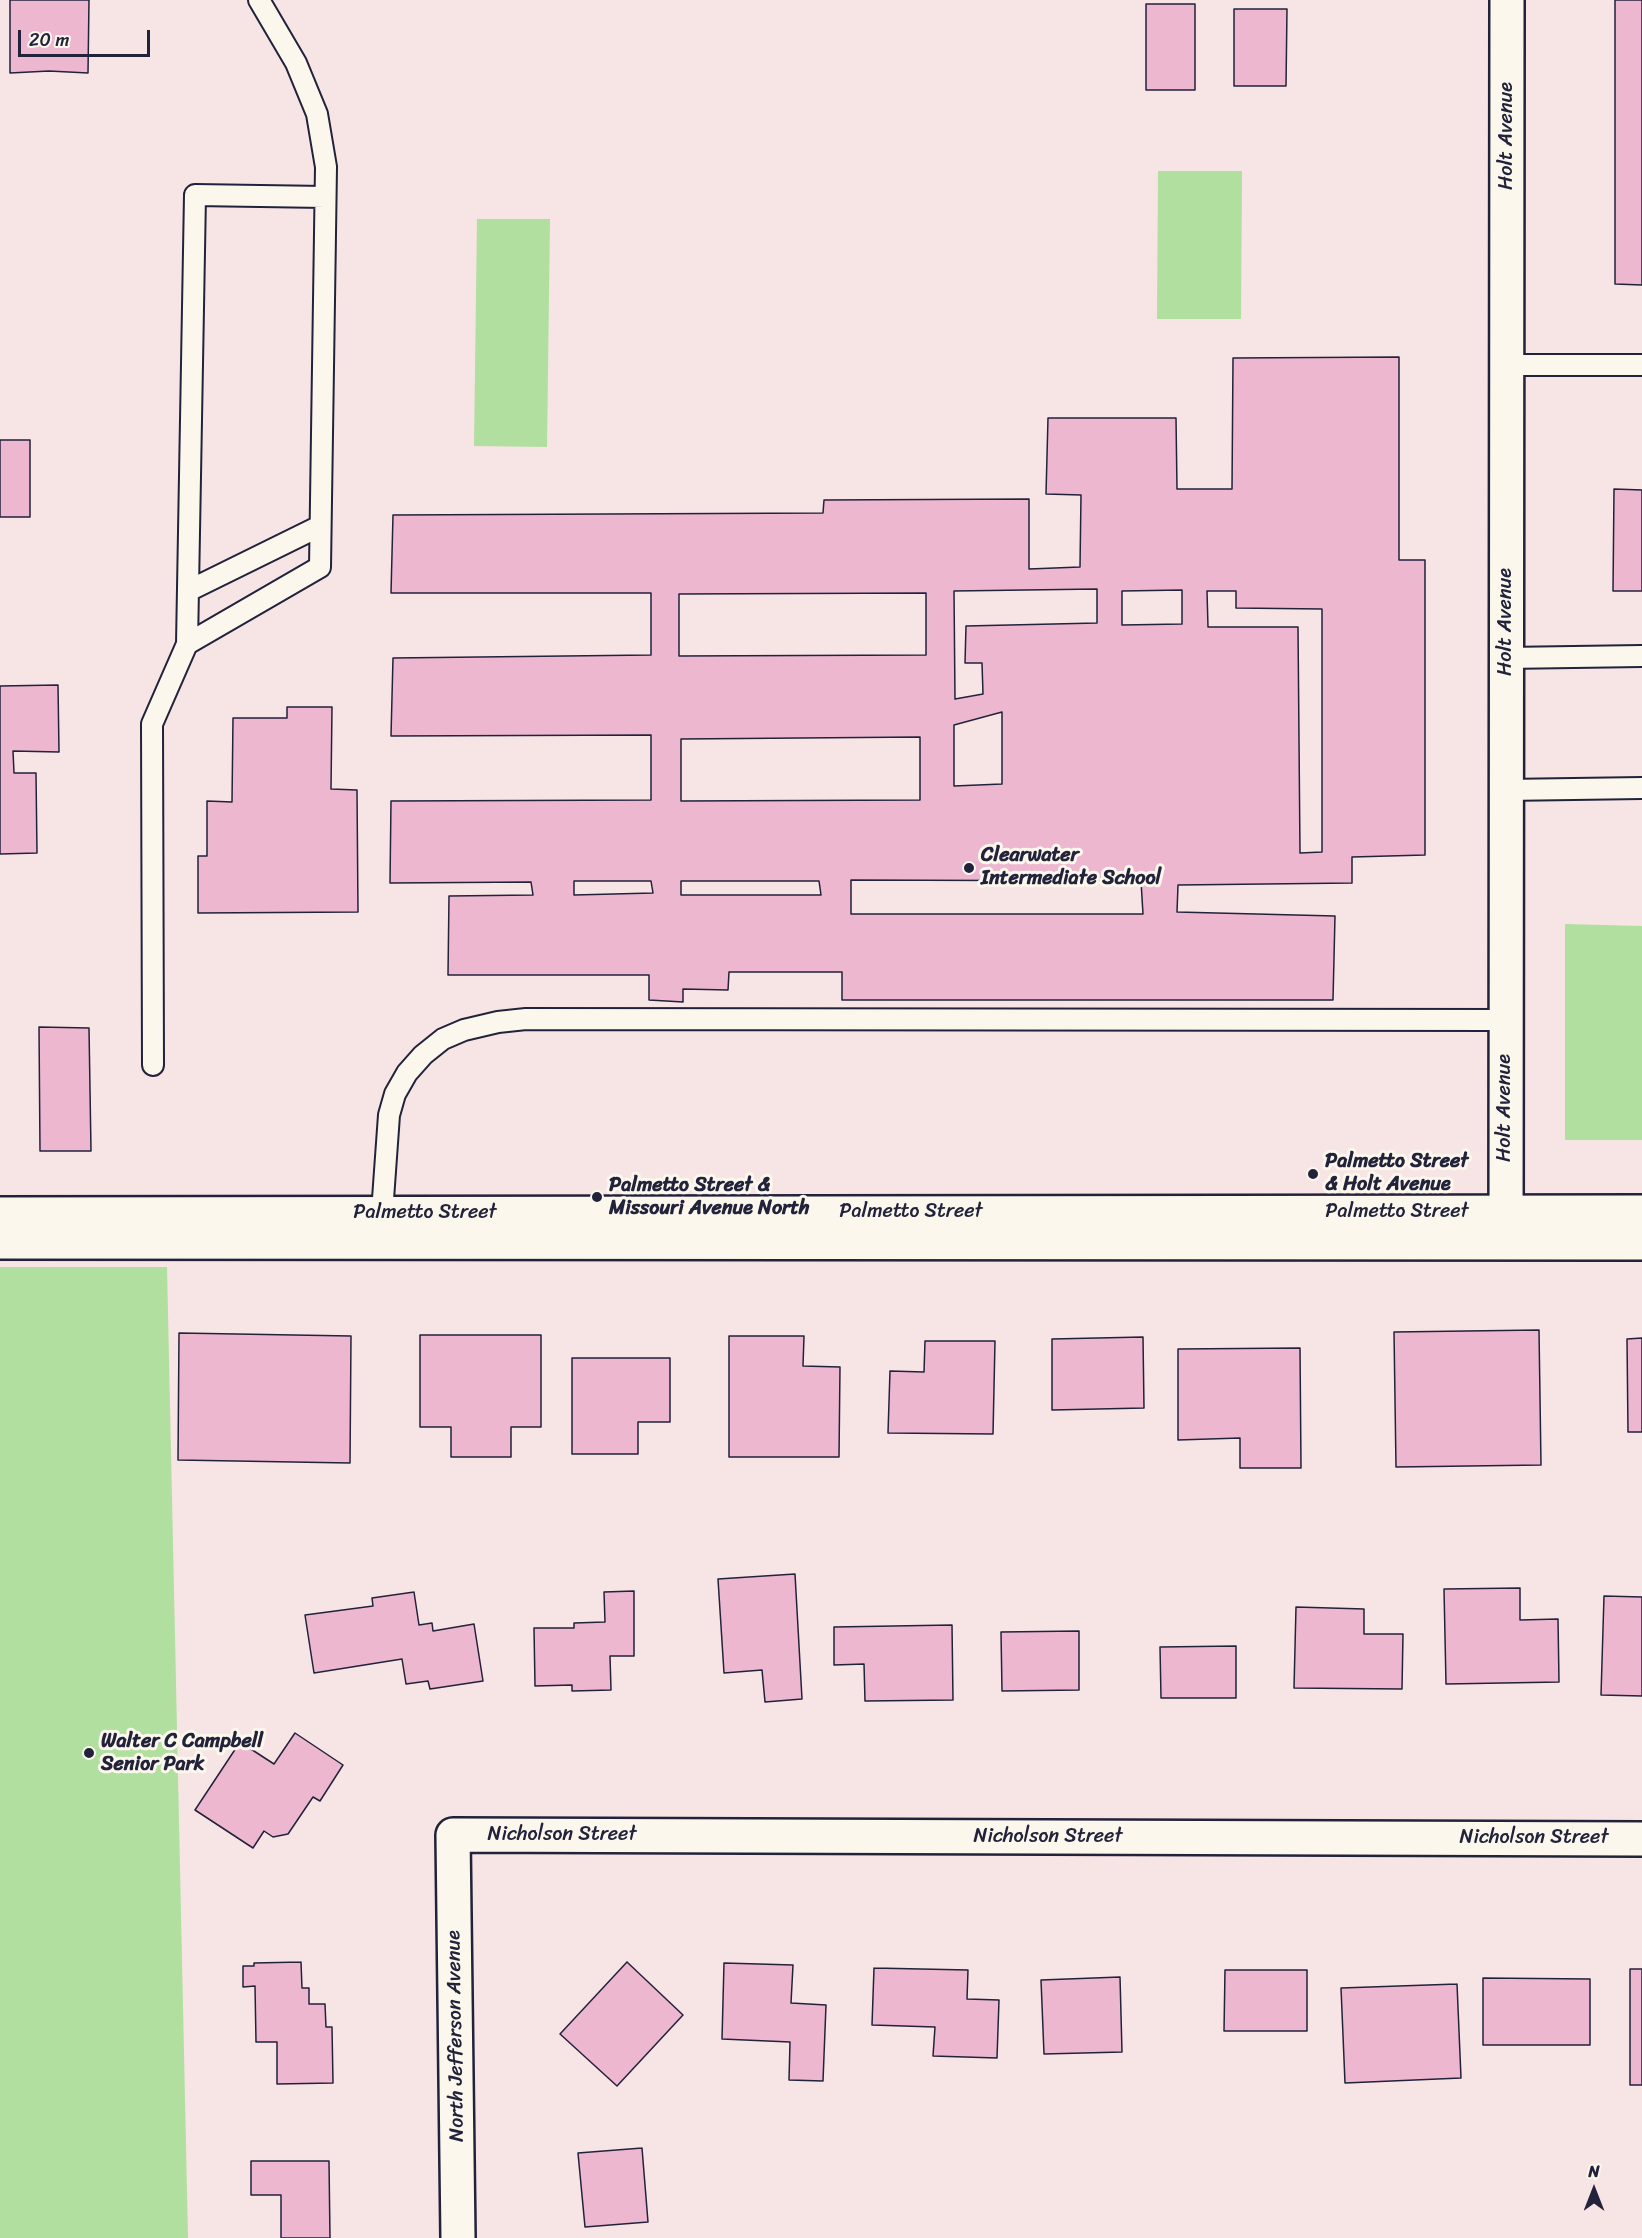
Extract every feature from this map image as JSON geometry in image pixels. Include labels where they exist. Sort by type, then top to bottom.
[{"type":"street","name":"Holt Avenue","points":[[1506,1227],[1507,0]]},
{"type":"street","name":"Palmetto Street","points":[[0,1242],[1506,1227],[1642,1212]]},
{"type":"street","name":"Palmetto Street","points":[[0,1215],[382,1213],[1506,1227],[1642,1243]]},
{"type":"street","name":"Nicholson Street","points":[[453,1835],[1642,1839]]},
{"type":"street","name":"North Jefferson Avenue","points":[[453,1835],[458,2238]]},
{"type":"lane","points":[[187,644],[320,567],[326,166],[317,114],[296,63],[265,1]]},
{"type":"lane","points":[[153,1065],[152,724],[187,644],[195,195],[325,197]]},
{"type":"lane","points":[[1506,365],[1642,365]]},
{"type":"lane","points":[[188,591],[320,526]]},
{"type":"lane","points":[[1505,658],[1642,656]]},
{"type":"lane","points":[[1505,790],[1642,788]]},
{"type":"lane","points":[[382,1213],[389,1115],[395,1094],[407,1073],[423,1055],[443,1039],[464,1030],[498,1022],[526,1019],[1505,1020]]},
{"type":"green space","points":[[1158,171],[1242,171],[1241,319],[1157,319]]},
{"type":"green space","points":[[477,219],[550,219],[547,447],[474,446]]},
{"type":"green space","points":[[1565,924],[1642,926],[1642,1140],[1565,1140]]},
{"type":"green space","name":"Walter C Campbell Senior Park","points":[[0,1267],[167,1267],[188,2238],[0,2238]]},
{"type":"building","points":[[10,0],[89,0],[88,73],[49,71],[10,73]]},
{"type":"building","points":[[1615,0],[1642,0],[1642,285],[1615,284]]},
{"type":"building","points":[[1146,4],[1195,4],[1195,90],[1146,90]]},
{"type":"building","points":[[1234,9],[1287,9],[1286,86],[1234,86]]},
{"type":"building","points":[[1399,357],[1399,560],[1425,560],[1425,855],[1352,857],[1352,883],[1178,885],[1177,912],[1335,916],[1333,1000],[842,1000],[842,972],[729,972],[728,990],[683,989],[683,1002],[649,1000],[649,975],[448,975],[449,896],[533,895],[531,882],[390,883],[391,801],[651,800],[651,735],[391,736],[393,658],[651,655],[651,593],[391,593],[393,515],[823,513],[824,500],[1029,499],[1029,569],[1080,567],[1081,495],[1046,494],[1048,418],[1176,418],[1177,489],[1232,489],[1233,358]],"holes":[[[1097,589],[1097,623],[966,626],[965,663],[982,663],[983,694],[955,699],[954,591]],[[1182,590],[1182,624],[1122,625],[1122,591]],[[1207,591],[1236,591],[1236,608],[1322,609],[1322,852],[1300,853],[1298,627],[1208,627]],[[926,593],[926,655],[679,656],[679,594]],[[1002,712],[1002,784],[954,786],[954,725]],[[920,737],[920,800],[681,801],[681,739]],[[851,880],[1141,881],[1143,914],[851,914]],[[574,881],[651,881],[653,893],[574,895]],[[681,881],[819,881],[821,895],[681,895]]]},
{"type":"building","points":[[0,440],[30,440],[30,517],[0,517]]},
{"type":"building","points":[[1614,489],[1642,490],[1642,591],[1613,591]]},
{"type":"building","points":[[58,685],[59,752],[13,751],[14,773],[36,773],[37,853],[0,854],[0,686]]},
{"type":"building","points":[[287,707],[332,707],[331,789],[357,790],[358,912],[198,913],[198,856],[207,856],[207,801],[232,802],[233,718],[287,718]]},
{"type":"building","points":[[39,1027],[89,1028],[91,1151],[40,1151]]},
{"type":"building","points":[[1539,1330],[1541,1465],[1396,1467],[1394,1332]]},
{"type":"building","points":[[179,1333],[351,1336],[350,1463],[178,1460]]},
{"type":"building","points":[[420,1335],[541,1335],[541,1427],[511,1427],[511,1457],[451,1457],[451,1427],[420,1427]]},
{"type":"building","points":[[729,1336],[804,1336],[803,1366],[840,1367],[839,1457],[729,1457]]},
{"type":"building","points":[[1143,1337],[1144,1408],[1052,1410],[1052,1339]]},
{"type":"building","points":[[1642,1338],[1642,1432],[1628,1432],[1627,1339]]},
{"type":"building","points":[[925,1341],[995,1341],[993,1434],[888,1433],[890,1371],[924,1372]]},
{"type":"building","points":[[1300,1348],[1301,1468],[1240,1468],[1240,1438],[1178,1440],[1178,1349]]},
{"type":"building","points":[[572,1358],[670,1358],[670,1422],[638,1422],[638,1454],[572,1454]]},
{"type":"building","points":[[795,1574],[802,1699],[765,1702],[762,1670],[724,1673],[718,1579]]},
{"type":"building","points":[[1520,1588],[1520,1620],[1558,1619],[1559,1682],[1446,1684],[1444,1589]]},
{"type":"building","points":[[634,1591],[634,1656],[610,1656],[611,1690],[572,1691],[572,1685],[535,1686],[534,1628],[574,1628],[574,1623],[605,1622],[604,1592]]},
{"type":"building","points":[[414,1592],[419,1625],[432,1623],[433,1631],[474,1624],[483,1681],[430,1689],[428,1681],[406,1684],[402,1659],[314,1673],[305,1615],[373,1606],[372,1598]]},
{"type":"building","points":[[1604,1596],[1642,1597],[1642,1696],[1601,1695]]},
{"type":"building","points":[[1296,1607],[1364,1609],[1364,1634],[1403,1634],[1402,1689],[1294,1688]]},
{"type":"building","points":[[952,1625],[953,1700],[865,1701],[864,1664],[834,1665],[834,1627]]},
{"type":"building","points":[[1079,1631],[1079,1690],[1002,1691],[1001,1632]]},
{"type":"building","points":[[1236,1646],[1236,1698],[1161,1698],[1160,1647]]},
{"type":"building","points":[[295,1733],[343,1765],[320,1801],[313,1797],[288,1834],[273,1837],[264,1831],[253,1848],[195,1810],[240,1742],[274,1764]]},
{"type":"building","points":[[301,1962],[302,1988],[309,1988],[309,2004],[325,2004],[326,2027],[332,2027],[333,2083],[277,2084],[277,2042],[256,2042],[255,1986],[243,1987],[243,1966],[254,1966],[254,1963]]},
{"type":"building","points":[[627,1962],[683,2015],[617,2086],[560,2034]]},
{"type":"building","points":[[724,1963],[793,1965],[791,2003],[826,2005],[823,2081],[789,2080],[790,2042],[722,2039]]},
{"type":"building","points":[[874,1968],[968,1970],[967,1999],[999,2000],[997,2058],[933,2056],[935,2027],[872,2025]]},
{"type":"building","points":[[1630,1969],[1642,1969],[1642,2085],[1630,2085]]},
{"type":"building","points":[[1225,1970],[1307,1970],[1307,2031],[1224,2031]]},
{"type":"building","points":[[1120,1977],[1122,2052],[1044,2054],[1041,1980]]},
{"type":"building","points":[[1483,1978],[1590,1979],[1590,2045],[1483,2045]]},
{"type":"building","points":[[1457,1984],[1461,2078],[1345,2083],[1341,1988]]},
{"type":"building","points":[[642,2148],[648,2222],[585,2227],[578,2153]]},
{"type":"building","points":[[251,2161],[329,2161],[330,2238],[281,2238],[281,2195],[251,2195]]},
{"type":"place","name":"Clearwater Intermediate School","points":[[969,868]]},
{"type":"place","name":"Palmetto Street & Holt Avenue","points":[[1313,1174]]},
{"type":"place","name":"Palmetto Street & Missouri Avenue North","points":[[597,1197]]},
{"type":"place","name":"Walter C Campbell Senior Park","points":[[89,1753]]}]
